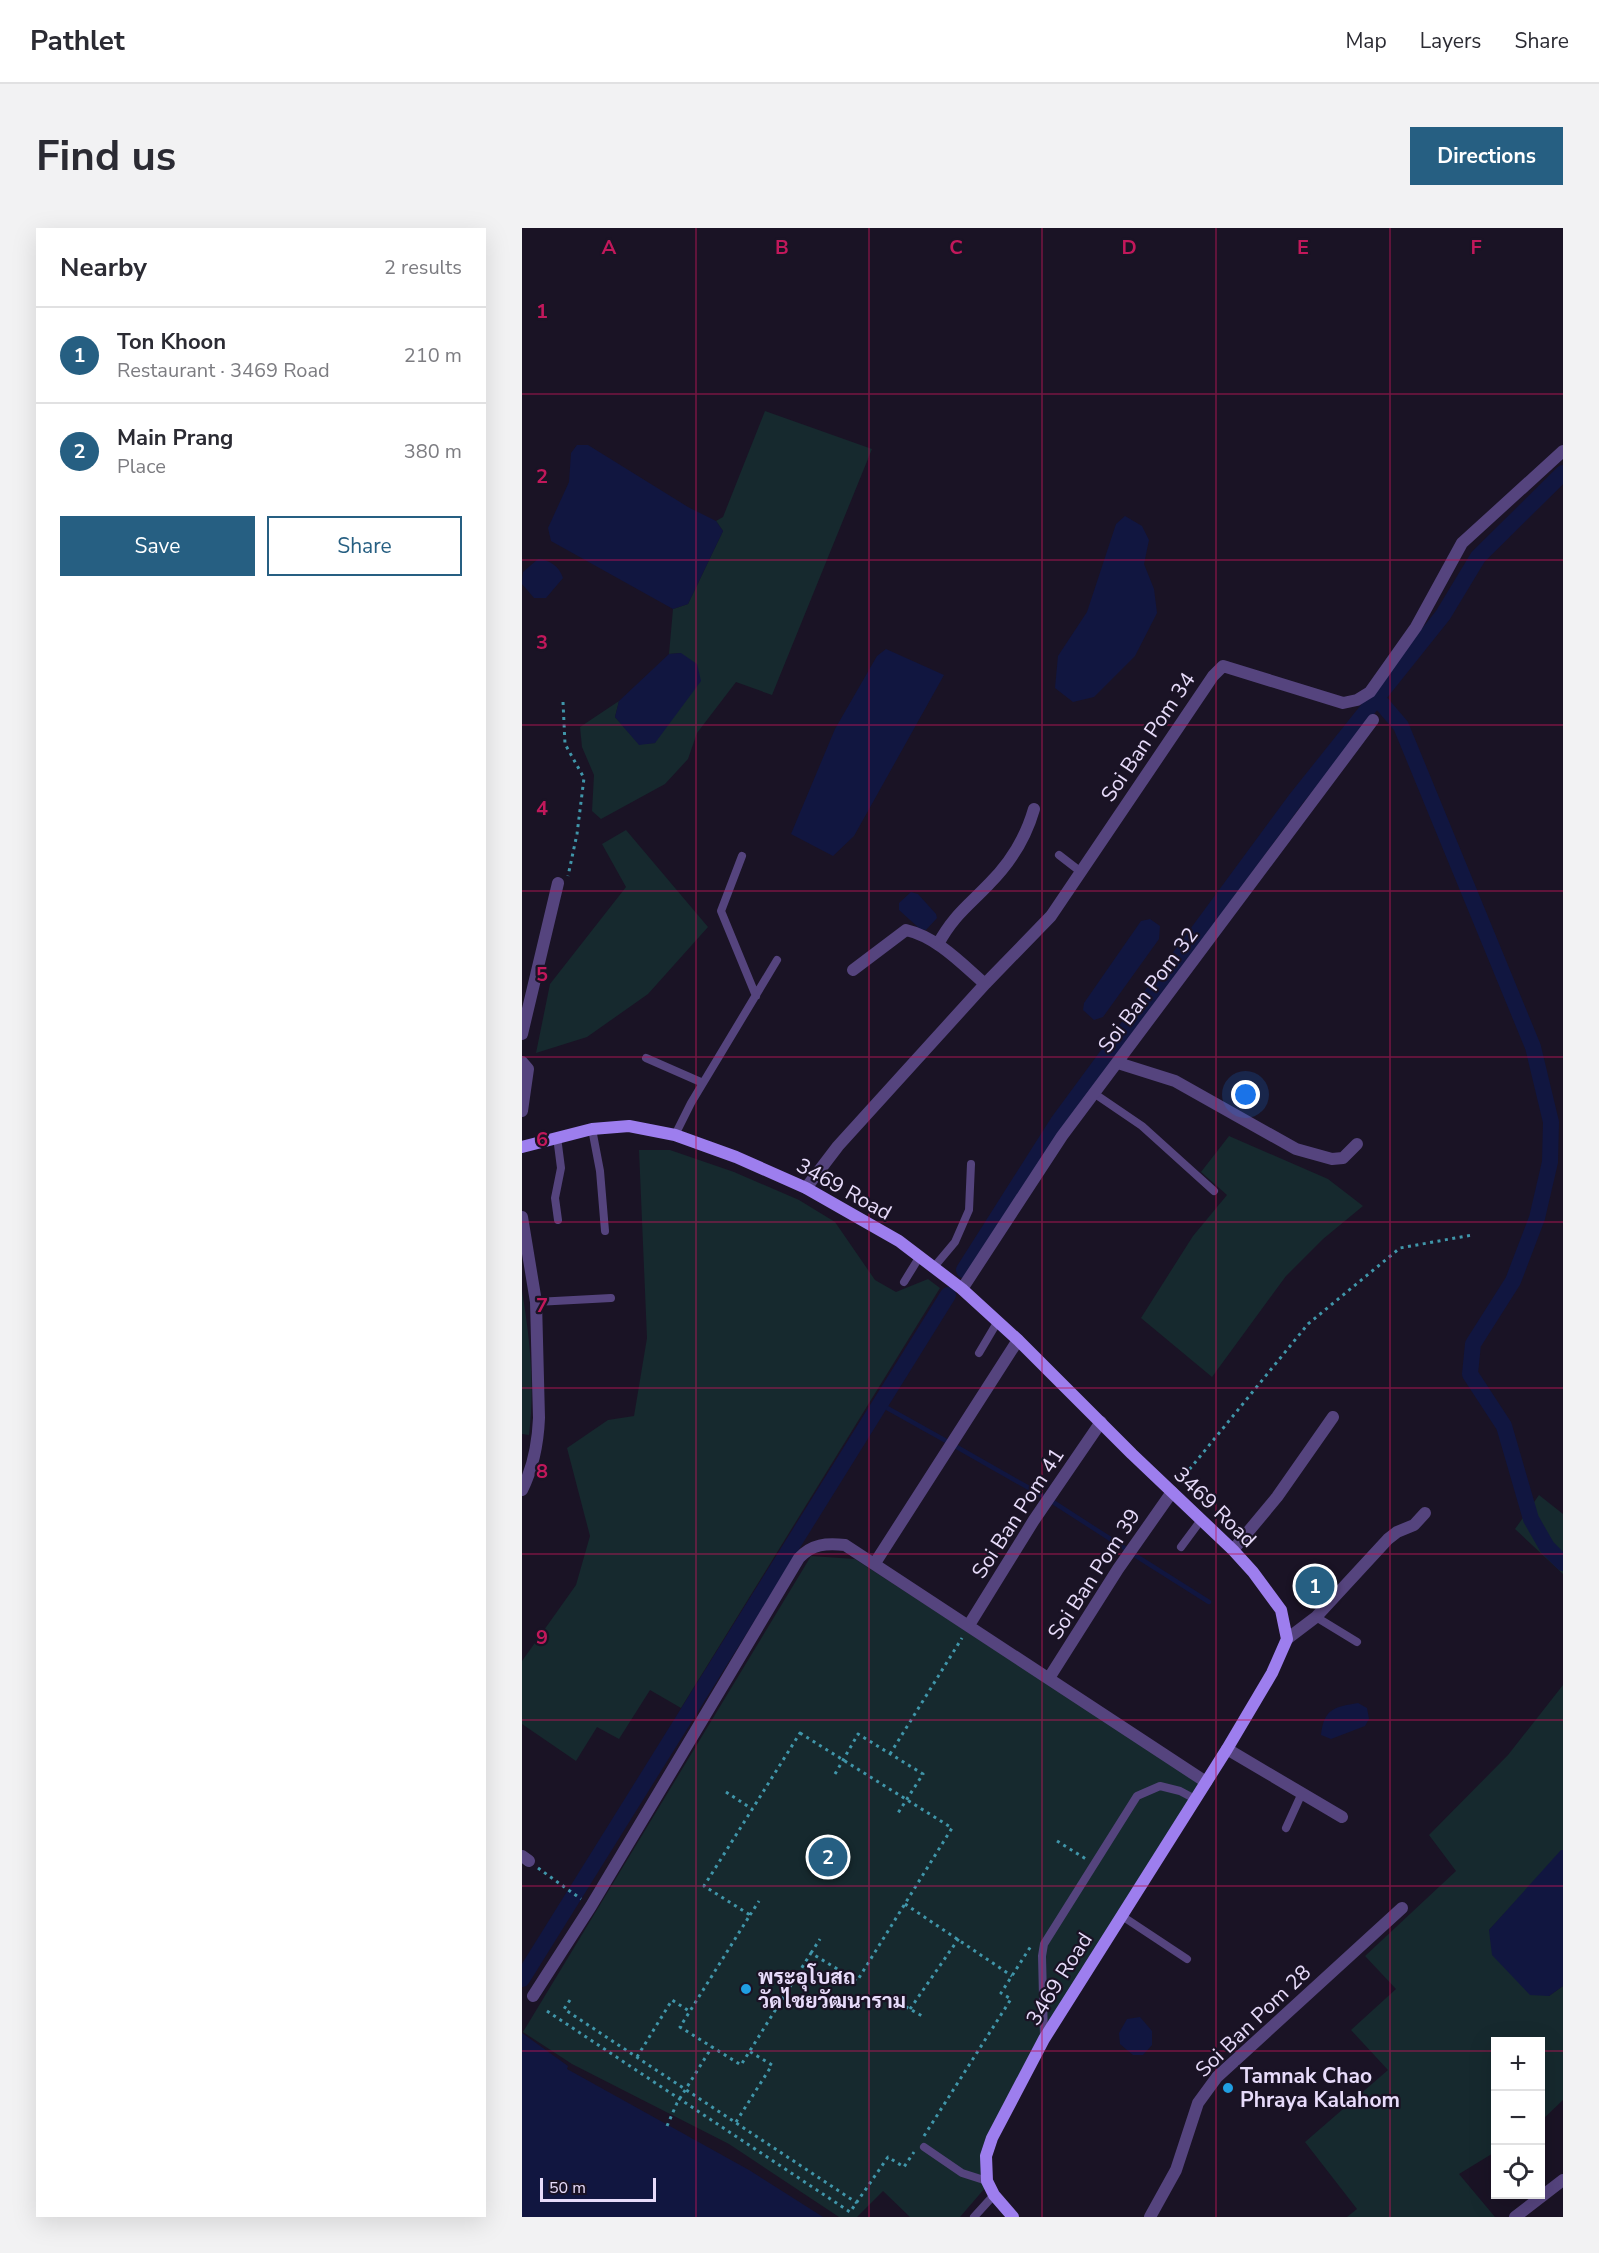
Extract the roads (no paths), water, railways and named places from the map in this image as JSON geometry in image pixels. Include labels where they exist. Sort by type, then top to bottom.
[{"type":"street","name":"Soi Ban Pom 34","points":[[806,1188],[838,1146],[1051,916],[1213,676],[1223,666],[1343,703],[1357,700],[1370,692],[1416,627],[1462,543],[1563,451]]},
{"type":"street","name":"Soi Ban Pom 32","points":[[962,1289],[1062,1136],[1373,720]]},
{"type":"street","points":[[938,944],[950,922],[1002,870],[1027,832],[1034,809]]},
{"type":"street","points":[[522,1034],[558,883]]},
{"type":"street","points":[[853,970],[906,930],[914,931],[938,944],[986,984]]},
{"type":"street","points":[[522,1062],[528,1069],[522,1111]]},
{"type":"street","points":[[1118,1064],[1175,1081],[1296,1149],[1332,1159],[1343,1158],[1357,1144]]},
{"type":"street","name":"3469 Road","points":[[522,1147],[592,1129],[629,1126],[675,1135],[736,1157],[806,1188],[899,1241],[962,1289],[1018,1340],[1233,1550],[1253,1572],[1281,1610],[1287,1639],[1272,1673],[1227,1749],[1044,2039],[992,2139],[986,2156],[987,2181],[993,2195],[1013,2217]]},
{"type":"street","points":[[522,1217],[536,1302],[539,1435],[528,1477],[522,1490]]},
{"type":"street","points":[[875,1563],[1018,1340]]},
{"type":"street","points":[[1233,1550],[1277,1497],[1333,1417]]},
{"type":"street","name":"Soi Ban Pom 41","points":[[966,1630],[1034,1520],[1101,1422]]},
{"type":"street","name":"Soi Ban Pom 39","points":[[1049,1678],[1118,1569],[1172,1491]]},
{"type":"street","points":[[1287,1639],[1317,1617],[1388,1539],[1397,1532],[1414,1526],[1425,1513]]},
{"type":"street","points":[[534,1995],[591,1906],[799,1558],[808,1549],[826,1544],[845,1545],[875,1563],[966,1630],[1049,1678],[1206,1782]]},
{"type":"street","points":[[1227,1749],[1342,1817]]},
{"type":"street","name":"Soi Ban Pom 28","points":[[1150,2217],[1176,2170],[1198,2103],[1217,2077],[1402,1908]]},
{"type":"street","points":[[1515,2217],[1563,2180]]},
{"type":"lane","points":[[1059,855],[1081,872]]},
{"type":"lane","points":[[742,856],[721,910],[756,996]]},
{"type":"lane","points":[[675,1135],[703,1083],[777,960]]},
{"type":"lane","points":[[646,1058],[703,1083]]},
{"type":"lane","points":[[1095,1094],[1142,1126],[1214,1191]]},
{"type":"lane","points":[[592,1129],[600,1171],[605,1231]]},
{"type":"lane","points":[[557,1137],[561,1168],[555,1198],[558,1220]]},
{"type":"lane","points":[[934,1267],[955,1242],[969,1210],[971,1164]]},
{"type":"lane","points":[[904,1282],[920,1256]]},
{"type":"lane","points":[[536,1302],[611,1298]]},
{"type":"lane","points":[[979,1353],[998,1321]]},
{"type":"lane","points":[[1181,1547],[1201,1520]]},
{"type":"lane","points":[[1317,1617],[1357,1642]]},
{"type":"lane","points":[[1044,2039],[1042,1956],[1044,1944],[1094,1864],[1137,1796],[1160,1786],[1180,1791],[1195,1799]]},
{"type":"lane","points":[[1286,1828],[1302,1793]]},
{"type":"lane","points":[[1122,1916],[1187,1959]]},
{"type":"lane","points":[[924,2147],[962,2173],[987,2181]]},
{"type":"lane","points":[[974,2217],[993,2195]]},
{"type":"waterway","points":[[964,1270],[1058,1122],[1296,799],[1443,615],[1478,557],[1563,473]]},
{"type":"waterway","points":[[1377,698],[1401,726],[1533,1047],[1551,1122],[1550,1162],[1537,1218],[1513,1281],[1473,1344],[1470,1374],[1504,1426],[1531,1519],[1547,1547],[1563,1563]]},
{"type":"waterway","points":[[522,1979],[948,1295]]},
{"type":"waterway","points":[[880,1404],[948,1442]]},
{"type":"waterway","points":[[955,1446],[1043,1496]]},
{"type":"waterway","points":[[1053,1502],[1126,1549]]},
{"type":"waterway","points":[[1133,1554],[1209,1602]]},
{"type":"place","name":"Ton Khoon","points":[[1315,1586]]},
{"type":"place","name":"Main Prang","points":[[828,1857]]},
{"type":"place","name":"พระอุโบสถ วัดไชยวัฒนาราม","points":[[746,1989]]},
{"type":"place","name":"Tamnak Chao Phraya Kalahom","points":[[1228,2088]]}]
